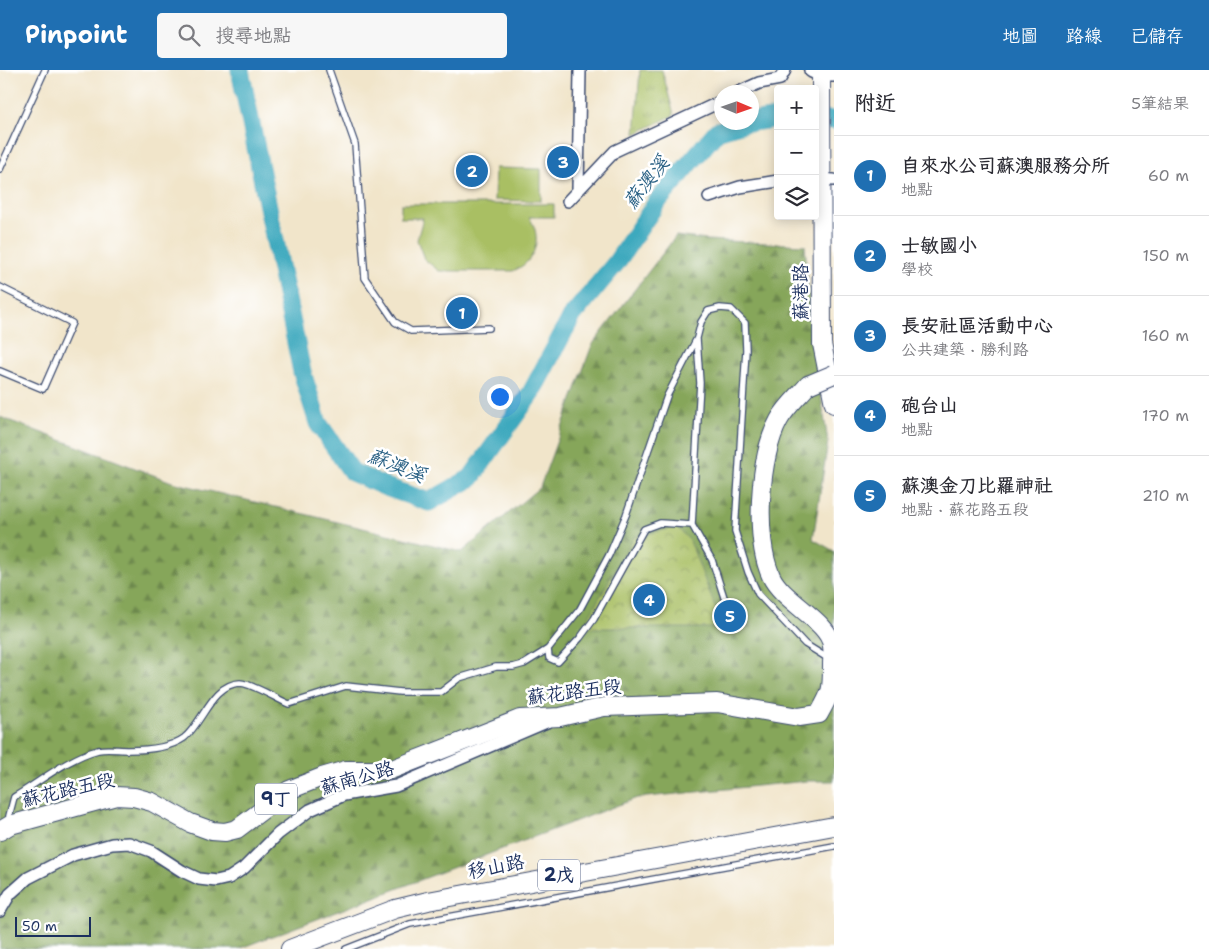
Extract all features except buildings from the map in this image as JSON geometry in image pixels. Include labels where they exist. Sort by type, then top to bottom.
[{"type":"main road","name":"蘇港路","points":[[822,72],[824,179],[822,344],[834,404]]},
{"type":"main road","name":"蘇花路五段","points":[[5,828],[116,796],[134,797],[152,802],[190,823],[212,831],[225,832],[237,829],[289,790],[322,777],[346,770],[390,770],[520,719],[560,717],[604,707],[717,703],[798,717],[819,714],[832,692],[832,644],[827,633],[781,592],[770,575],[761,528],[762,477],[770,441],[780,418],[808,385],[834,374]]},
{"type":"main road","name":"移山路","points":[[290,949],[395,909],[428,901],[834,826]]},
{"type":"street","points":[[578,190],[580,70]]},
{"type":"street","points":[[755,85],[780,79],[785,70]]},
{"type":"street","points":[[568,201],[615,151],[714,105]]},
{"type":"street","points":[[709,197],[740,187],[774,182]]},
{"type":"street","name":"蘇南公路","points":[[0,911],[10,894],[28,878],[73,855],[112,844],[129,843],[151,851],[182,871],[199,879],[216,881],[229,878],[244,868],[278,834],[310,810],[344,795],[396,786],[560,717]]},
{"type":"lane","points":[[0,169],[45,70]]},
{"type":"lane","points":[[329,70],[355,144],[364,278],[395,322],[411,330],[489,328]]},
{"type":"lane","points":[[0,287],[72,323],[43,389],[0,371]]},
{"type":"lane","points":[[5,828],[14,797],[81,756],[100,750],[130,750],[162,746],[183,738],[198,724],[216,696],[232,685],[241,683],[289,704],[346,686],[400,692],[441,692],[459,678],[496,667],[518,666],[548,649],[580,609],[609,555],[626,515],[667,396],[697,338],[701,322],[708,311],[720,308],[731,309],[745,323],[746,350],[735,531],[748,572],[758,594],[805,644],[832,661]]},
{"type":"lane","points":[[697,338],[700,383],[692,525],[712,560],[730,616]]},
{"type":"lane","points":[[548,649],[549,658],[558,662],[580,638],[602,606],[644,529],[660,523],[692,525]]},
{"type":"lane","points":[[346,949],[410,924],[834,846]]},
{"type":"green space","points":[[640,70],[662,70],[674,115],[635,134]]},
{"type":"green space","points":[[495,168],[541,169],[541,201],[494,200]]},
{"type":"green space","points":[[401,204],[554,204],[554,217],[529,217],[536,233],[535,248],[527,262],[513,271],[439,271],[424,259],[417,240],[423,218],[401,218]]},
{"type":"green space","points":[[676,236],[707,240],[805,245],[814,350],[828,442],[813,539],[834,551],[834,781],[807,781],[637,798],[238,949],[0,949],[0,417],[172,482],[462,552],[540,487],[592,345]]},
{"type":"green space","points":[[677,527],[690,541],[723,628],[582,628],[634,537]]},
{"type":"waterway","name":"蘇澳溪","points":[[240,70],[302,372],[318,423],[352,472],[386,487],[429,502],[471,478],[531,393],[572,316],[616,263],[657,202],[717,131],[720,130]]},
{"type":"waterway","name":"蘇澳溪","points":[[759,121],[774,119]]},
{"type":"waterway","name":"蘇澳溪","points":[[819,119],[834,120]]},
{"type":"place","name":"長安社區活動中心","points":[[563,162]]},
{"type":"place","name":"士敏國小","points":[[472,171]]},
{"type":"place","name":"自來水公司蘇澳服務分所","points":[[462,313]]},
{"type":"place","name":"砲台山","points":[[649,600]]},
{"type":"place","name":"蘇澳金刀比羅神社","points":[[730,616]]}]
